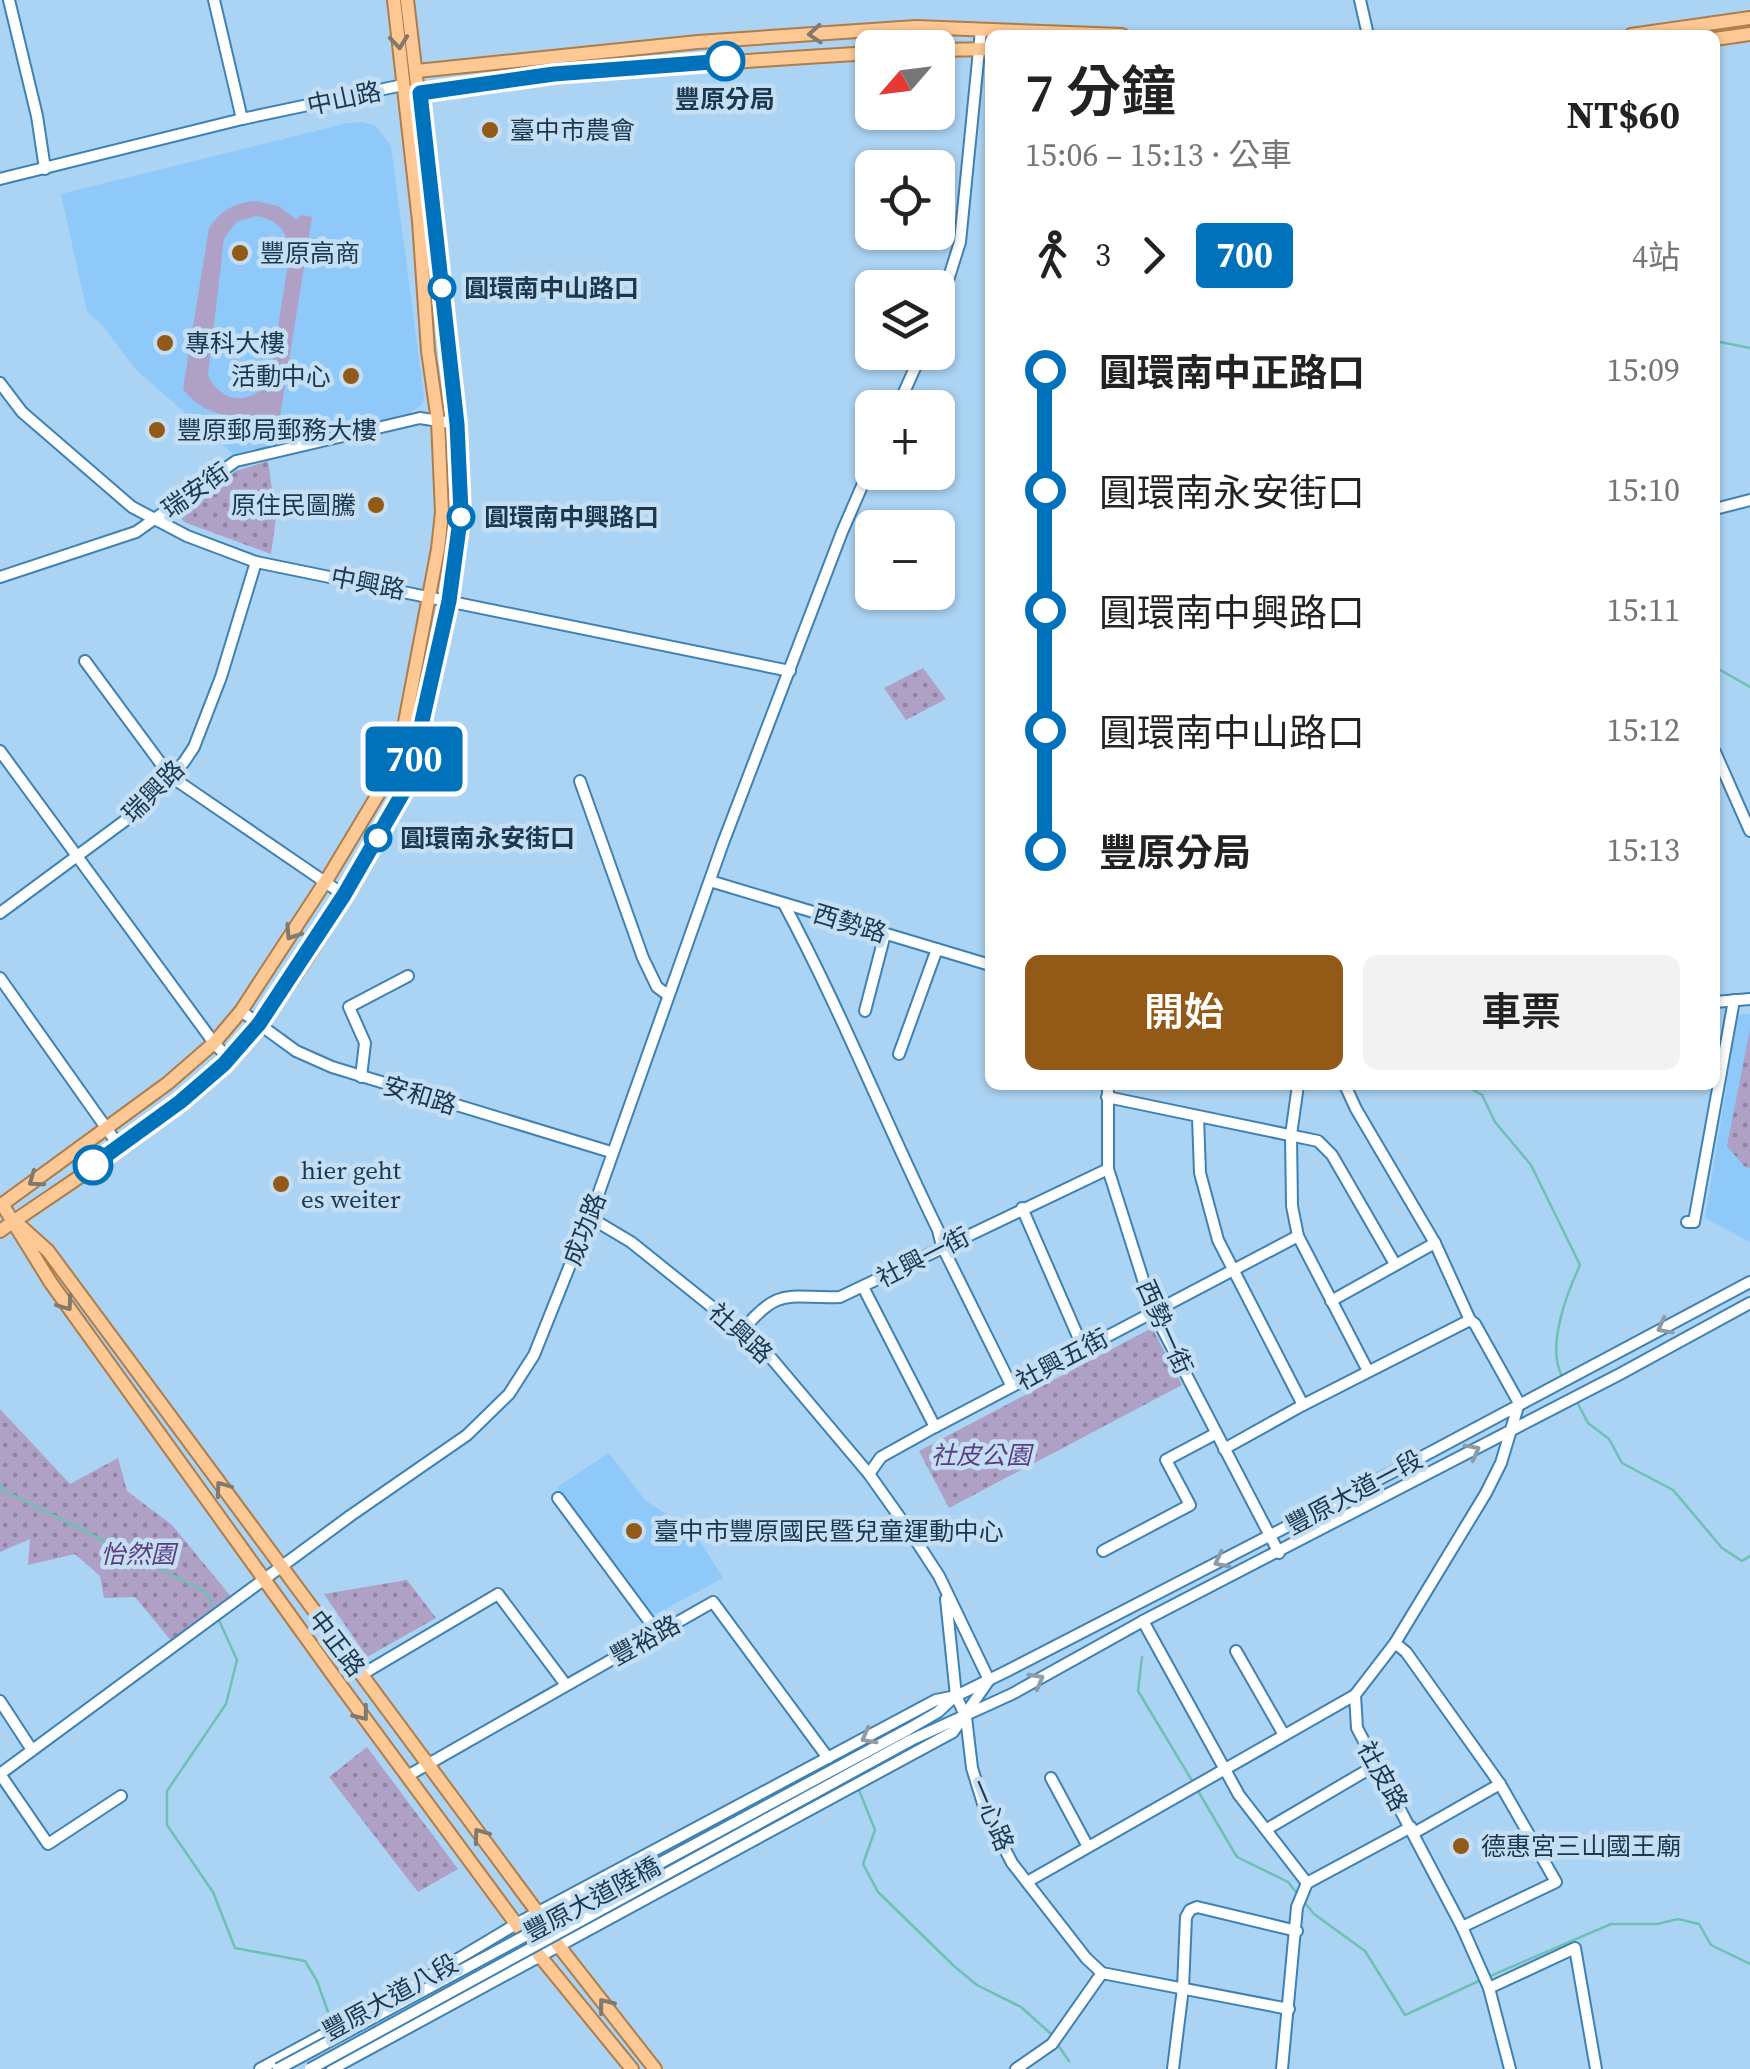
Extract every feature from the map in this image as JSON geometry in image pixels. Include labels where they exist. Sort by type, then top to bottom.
[{"type":"main road","points":[[1,1204],[107,1129],[214,1043],[241,1011],[326,882],[380,791],[402,738],[442,512],[438,421],[394,0]]},
{"type":"main road","points":[[0,1231],[180,1102],[229,1058],[259,1024],[344,895],[408,784],[449,601],[461,513],[457,424],[407,0]]},
{"type":"main road","points":[[1666,30],[1750,18]]},
{"type":"main road","points":[[403,85],[418,71],[698,42],[916,27],[985,30]]},
{"type":"main road","points":[[1720,38],[1750,34]]},
{"type":"main road","points":[[955,50],[985,49]]},
{"type":"main road","points":[[420,93],[554,74],[855,54]]},
{"type":"main road","name":"中山路","points":[[403,85],[420,93]]},
{"type":"main road","name":"中正路","points":[[1,1204],[14,1221],[46,1248],[558,1945],[655,2069]]},
{"type":"main road","name":"中正路","points":[[14,1221],[50,1283],[263,1579],[539,1955],[632,2069]]},
{"type":"street","points":[[8,0],[37,116],[45,169]]},
{"type":"street","points":[[214,0],[242,120]]},
{"type":"street","points":[[1360,0],[1367,30]]},
{"type":"street","points":[[951,270],[960,242],[985,49],[981,30]]},
{"type":"street","name":"中山路","points":[[0,179],[403,85]]},
{"type":"street","name":"中興路","points":[[0,383],[48,437],[132,507],[188,536],[256,562],[790,670]]},
{"type":"street","name":"瑞安街","points":[[0,577],[136,532],[236,461],[420,418],[457,424]]},
{"type":"street","name":"成功路","points":[[0,1774],[280,1566],[468,1436],[510,1394],[534,1356],[589,1218],[710,881],[860,490]]},
{"type":"street","points":[[1720,508],[1750,500]]},
{"type":"street","name":"瑞興路","points":[[0,913],[138,812],[194,747],[221,677],[256,562]]},
{"type":"street","points":[[84,662],[170,776],[344,895]]},
{"type":"street","points":[[0,750],[214,1043],[229,1058]]},
{"type":"street","points":[[1720,763],[1750,831]]},
{"type":"street","points":[[580,781],[632,930],[657,988],[668,995]]},
{"type":"street","name":"西勢路","points":[[710,881],[985,964]]},
{"type":"street","points":[[784,904],[848,1030],[942,1246],[1011,1386]]},
{"type":"street","points":[[865,1011],[885,934]]},
{"type":"street","points":[[899,1054],[936,949]]},
{"type":"street","points":[[361,1077],[365,1044],[349,1007],[408,976]]},
{"type":"street","points":[[0,978],[120,1146]]},
{"type":"street","points":[[1720,1001],[1750,998]]},
{"type":"street","points":[[1720,1078],[1734,1000]]},
{"type":"street","name":"安和路","points":[[241,1011],[296,1051],[361,1077],[611,1152]]},
{"type":"street","points":[[1297,1090],[1291,1135],[1292,1206],[1298,1236],[1368,1370]]},
{"type":"street","points":[[1027,1882],[1356,1695],[1395,1642],[1501,1464],[1519,1403],[1470,1320],[1435,1243],[1347,1090]]},
{"type":"street","points":[[1687,1222],[1694,1222],[1718,1090]]},
{"type":"street","points":[[1107,1091],[1198,1117],[1318,1141],[1332,1155],[1396,1264]]},
{"type":"street","name":"西勢一街","points":[[1107,1091],[1108,1169],[1153,1311],[1279,1552]]},
{"type":"street","points":[[1198,1117],[1200,1173],[1218,1240],[1303,1405]]},
{"type":"street","name":"社興一街","points":[[742,1330],[774,1299],[802,1294],[840,1297],[1108,1169]]},
{"type":"street","points":[[1022,1208],[1083,1348]]},
{"type":"street","name":"社興路","points":[[589,1218],[630,1242],[742,1330],[772,1359],[869,1474]]},
{"type":"street","name":"社興五街","points":[[869,1474],[882,1457],[935,1427],[1298,1236]]},
{"type":"street","points":[[1332,1300],[1435,1243]]},
{"type":"street","name":"豐原大道一段","points":[[909,1735],[956,1696],[1270,1536],[1750,1282]]},
{"type":"street","points":[[863,1287],[935,1427]]},
{"type":"street","name":"豐原大道一段","points":[[909,1735],[966,1717],[1750,1304]]},
{"type":"street","points":[[1224,1449],[1368,1370],[1470,1320]]},
{"type":"street","points":[[1103,1551],[1190,1506],[1166,1460],[1216,1434]]},
{"type":"street","points":[[869,1474],[945,1590],[988,1680],[966,1717]]},
{"type":"street","points":[[558,1498],[658,1633]]},
{"type":"street","name":"一心路","points":[[945,1590],[956,1696],[966,1717],[972,1768],[985,1810],[1012,1863],[1102,1973]]},
{"type":"street","points":[[361,1675],[498,1594],[566,1684]]},
{"type":"street","name":"豐裕路","points":[[409,1774],[713,1602],[828,1758]]},
{"type":"street","points":[[1143,1621],[1239,1795],[1308,1883],[1297,1908],[1298,1931],[1282,2069]]},
{"type":"street","points":[[1395,1642],[1500,1784],[1556,1882],[1462,1927]]},
{"type":"street","points":[[1236,1651],[1284,1735]]},
{"type":"street","name":"社皮路","points":[[1308,1883],[1413,1830],[1357,1728],[1356,1695]]},
{"type":"street","name":"豐原大道一段","points":[[518,1923],[936,1700],[956,1696]]},
{"type":"street","points":[[0,1701],[32,1750]]},
{"type":"street","name":"豐原大道一段","points":[[539,1955],[952,1732],[966,1717]]},
{"type":"street","name":"豐原大道陸橋","points":[[278,2069],[909,1735]]},
{"type":"street","name":"豐原大道陸橋","points":[[310,2069],[909,1735]]},
{"type":"street","points":[[1267,1829],[1376,1764]]},
{"type":"street","points":[[0,1774],[48,1844],[120,1796]]},
{"type":"street","points":[[1050,1778],[1087,1845]]},
{"type":"street","points":[[1500,1784],[1413,1830],[1489,1988],[1510,2069]]},
{"type":"street","points":[[1173,2069],[1183,1988],[1186,1916],[1190,1910],[1197,1907],[1298,1931]]},
{"type":"street","name":"豐原大道八段","points":[[260,2069],[406,1990],[518,1923]]},
{"type":"street","points":[[1489,1988],[1576,1948],[1596,2069]]},
{"type":"street","name":"豐原大道八段","points":[[332,2069],[539,1955]]},
{"type":"street","points":[[1016,2069],[1052,2044],[1102,1973],[1289,2010]]},
{"type":"shaded area","name":"豐原高商","points":[[362,122],[376,126],[391,146],[422,404],[410,413],[233,454],[136,370],[102,325],[87,312],[61,194]]},
{"type":"shaded area","points":[[1750,1014],[1750,1242],[1705,1218],[1738,1015]]},
{"type":"shaded area","name":"臺中市豐原國民暨兒童運動中心","points":[[609,1453],[645,1500],[695,1533],[723,1578],[652,1616],[557,1487]]},
{"type":"green space","points":[[256,201],[278,206],[296,219],[301,215],[312,217],[279,423],[264,421],[258,415],[216,413],[198,404],[183,389],[209,228],[229,208]],"holes":[[[256,216],[280,227],[290,252],[269,382],[253,395],[236,398],[220,391],[208,375],[224,239],[236,222]]]},
{"type":"green space","points":[[268,461],[276,518],[271,554],[184,522],[180,517],[181,511],[236,471]]},
{"type":"green space","points":[[923,668],[946,699],[906,720],[884,688]]},
{"type":"green space","points":[[1750,1029],[1750,1168],[1727,1146]]},
{"type":"green space","name":"社皮公園","points":[[1152,1328],[1182,1385],[949,1508],[919,1451]]},
{"type":"green space","name":"怡然園","points":[[0,1409],[70,1484],[118,1458],[127,1491],[172,1525],[238,1605],[178,1649],[135,1597],[104,1598],[100,1576],[75,1554],[28,1565],[30,1539],[0,1552]]},
{"type":"green space","points":[[407,1580],[436,1618],[367,1657],[324,1594]]},
{"type":"green space","points":[[367,1747],[458,1869],[418,1892],[329,1777]]},
{"type":"waterway","points":[[1720,342],[1750,348]]},
{"type":"waterway","points":[[1720,670],[1750,687]]},
{"type":"waterway","points":[[1474,1090],[1482,1095],[1495,1122],[1531,1165],[1580,1265],[1557,1336],[1562,1376]]},
{"type":"waterway","points":[[1576,1400],[1588,1423],[1609,1439],[1622,1463],[1673,1490],[1722,1548],[1742,1561],[1750,1556]]},
{"type":"waterway","points":[[0,1485],[3,1490],[206,1592],[215,1610]]},
{"type":"waterway","points":[[218,1618],[237,1660],[226,1704],[167,1791],[167,1825],[213,1892],[235,1948],[305,1961],[317,1981],[332,2023]]},
{"type":"waterway","points":[[1142,1657],[1138,1691],[1194,1784]]},
{"type":"waterway","points":[[859,1790],[875,1830],[863,1864],[878,1892],[977,1985],[1021,2007],[1051,2034]]},
{"type":"waterway","points":[[1198,1791],[1237,1857],[1288,1882],[1296,1892]]},
{"type":"waterway","points":[[1305,1903],[1365,1951],[1405,2015],[1481,1980]]},
{"type":"waterway","points":[[1488,1977],[1611,1924],[1657,1924],[1678,1919],[1699,1924],[1711,1945],[1750,1964]]},
{"type":"waterway","points":[[1058,2045],[1069,2061]]},
{"type":"bus line","name":"700","points":[[93,1165],[180,1102],[224,1064],[259,1024],[344,895],[408,784],[449,601],[461,513],[457,424],[420,93],[554,74],[725,61]]},
{"type":"place","name":"豐原分局","points":[[725,61]]},
{"type":"place","name":"臺中市農會","points":[[490,130]]},
{"type":"place","name":"豐原高商","points":[[240,253]]},
{"type":"place","name":"圓環南中山路口","points":[[442,288]]},
{"type":"place","name":"專科大樓","points":[[165,343]]},
{"type":"place","name":"活動中心","points":[[351,376]]},
{"type":"place","name":"豐原郵局郵務大樓","points":[[157,430]]},
{"type":"place","name":"原住民圖騰","points":[[376,505]]},
{"type":"place","name":"圓環南中興路口","points":[[461,517]]},
{"type":"place","name":"圓環南永安街口","points":[[378,838]]},
{"type":"place","name":"hier geht es weiter","points":[[281,1184]]},
{"type":"place","name":"臺中市豐原國民暨兒童運動中心","points":[[634,1531]]},
{"type":"place","name":"德惠宮三山國王廟","points":[[1461,1846]]}]
